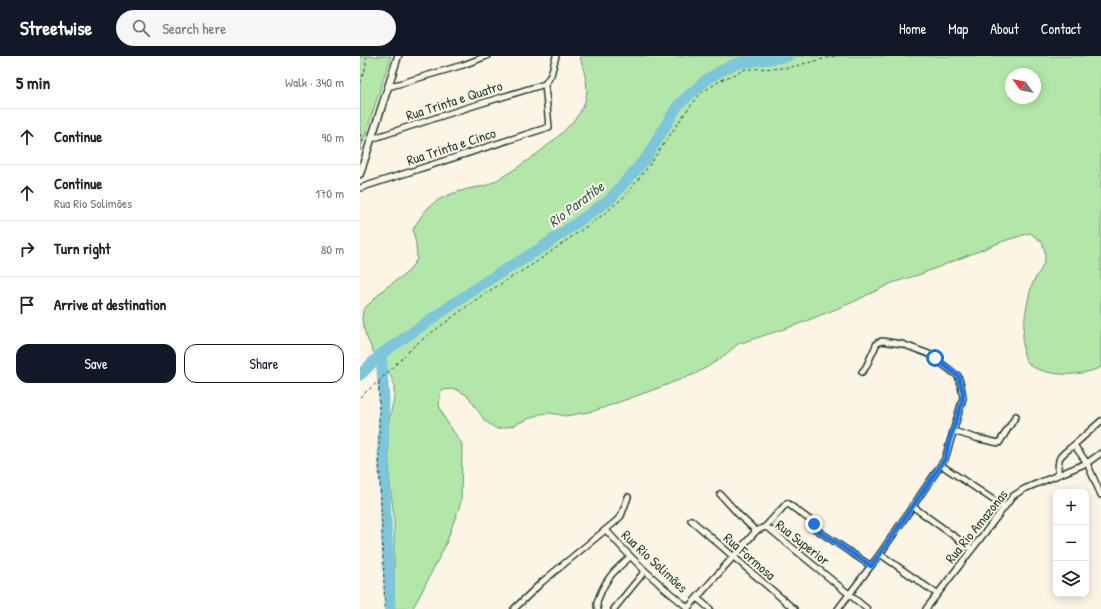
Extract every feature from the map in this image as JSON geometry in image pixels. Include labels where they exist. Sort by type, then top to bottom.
[{"type":"street","points":[[360,174],[398,56]]},
{"type":"street","points":[[388,87],[463,65],[487,56]]},
{"type":"street","points":[[545,84],[551,75],[556,56]]},
{"type":"street","name":"Rua Trinta e Cinco","points":[[360,188],[549,127],[545,84]]},
{"type":"street","name":"Rua Trinta e Quatro","points":[[371,139],[545,84]]},
{"type":"street","points":[[838,609],[880,554],[945,459],[963,398],[960,380],[952,370],[929,354],[902,344],[880,342],[876,346],[862,372]]},
{"type":"street","points":[[954,428],[976,438],[999,443],[1016,416]]},
{"type":"street","points":[[1058,474],[1058,460],[1060,456],[1074,446],[1101,421]]},
{"type":"street","points":[[1074,446],[1087,463],[1101,495]]},
{"type":"street","name":"Rua Rio Amazonas","points":[[926,609],[1010,499],[1016,494],[1058,474],[1087,463],[1101,453]]},
{"type":"street","points":[[941,465],[1004,507]]},
{"type":"street","name":"Rua Superior","points":[[720,494],[740,516],[760,529],[771,530],[867,609]]},
{"type":"street","points":[[514,609],[542,582],[619,519],[628,497]]},
{"type":"street","points":[[688,608],[733,556],[786,503],[814,524],[814,528],[871,566]]},
{"type":"street","points":[[912,506],[972,549]]},
{"type":"street","name":"Rua Formosa","points":[[691,520],[794,609]]},
{"type":"street","name":"Rua Rio Solimões","points":[[606,530],[644,572],[688,608]]},
{"type":"street","points":[[880,554],[937,594]]},
{"type":"street","points":[[598,609],[597,604],[605,582],[611,574],[630,557]]},
{"type":"street","points":[[614,609],[644,572]]},
{"type":"street","points":[[697,598],[710,609]]},
{"type":"path","points":[[360,82],[366,67],[366,56]]},
{"type":"path","points":[[360,397],[379,381],[415,344],[481,296],[535,263],[604,214],[624,197],[648,167],[701,93],[721,80],[746,69],[787,68],[835,56]]},
{"type":"path","points":[[379,381],[379,453],[385,609]]},
{"type":"green space","points":[[360,56],[391,56],[360,151]]},
{"type":"green space","points":[[580,56],[1101,56],[1101,367],[1081,373],[1054,373],[1034,368],[1025,358],[1023,351],[1023,332],[1028,301],[1032,285],[1043,265],[1045,255],[1042,242],[1030,233],[1004,241],[921,274],[892,283],[851,303],[796,325],[738,344],[720,359],[695,374],[594,411],[566,416],[550,413],[540,414],[512,426],[497,429],[485,421],[468,396],[456,389],[441,390],[439,405],[445,419],[462,444],[461,502],[445,546],[412,609],[394,609],[394,516],[390,486],[388,425],[394,398],[394,384],[388,370],[378,360],[365,333],[362,319],[363,310],[384,289],[408,272],[417,259],[413,230],[424,212],[430,206],[444,197],[472,188],[485,186],[498,179],[528,161],[558,137],[580,112],[585,101],[587,90]]},
{"type":"waterway","name":"Rio Paratibe","points":[[360,375],[381,354],[485,282],[541,248],[609,200],[646,158],[678,105],[708,78],[734,64],[788,56]]},
{"type":"waterway","name":"Rio Paratibe","points":[[381,354],[384,400],[383,449],[390,609]]},
{"type":"route","points":[[814,524],[814,528],[871,566],[880,554],[945,459],[962,402],[963,392],[958,376],[935,358]]}]
